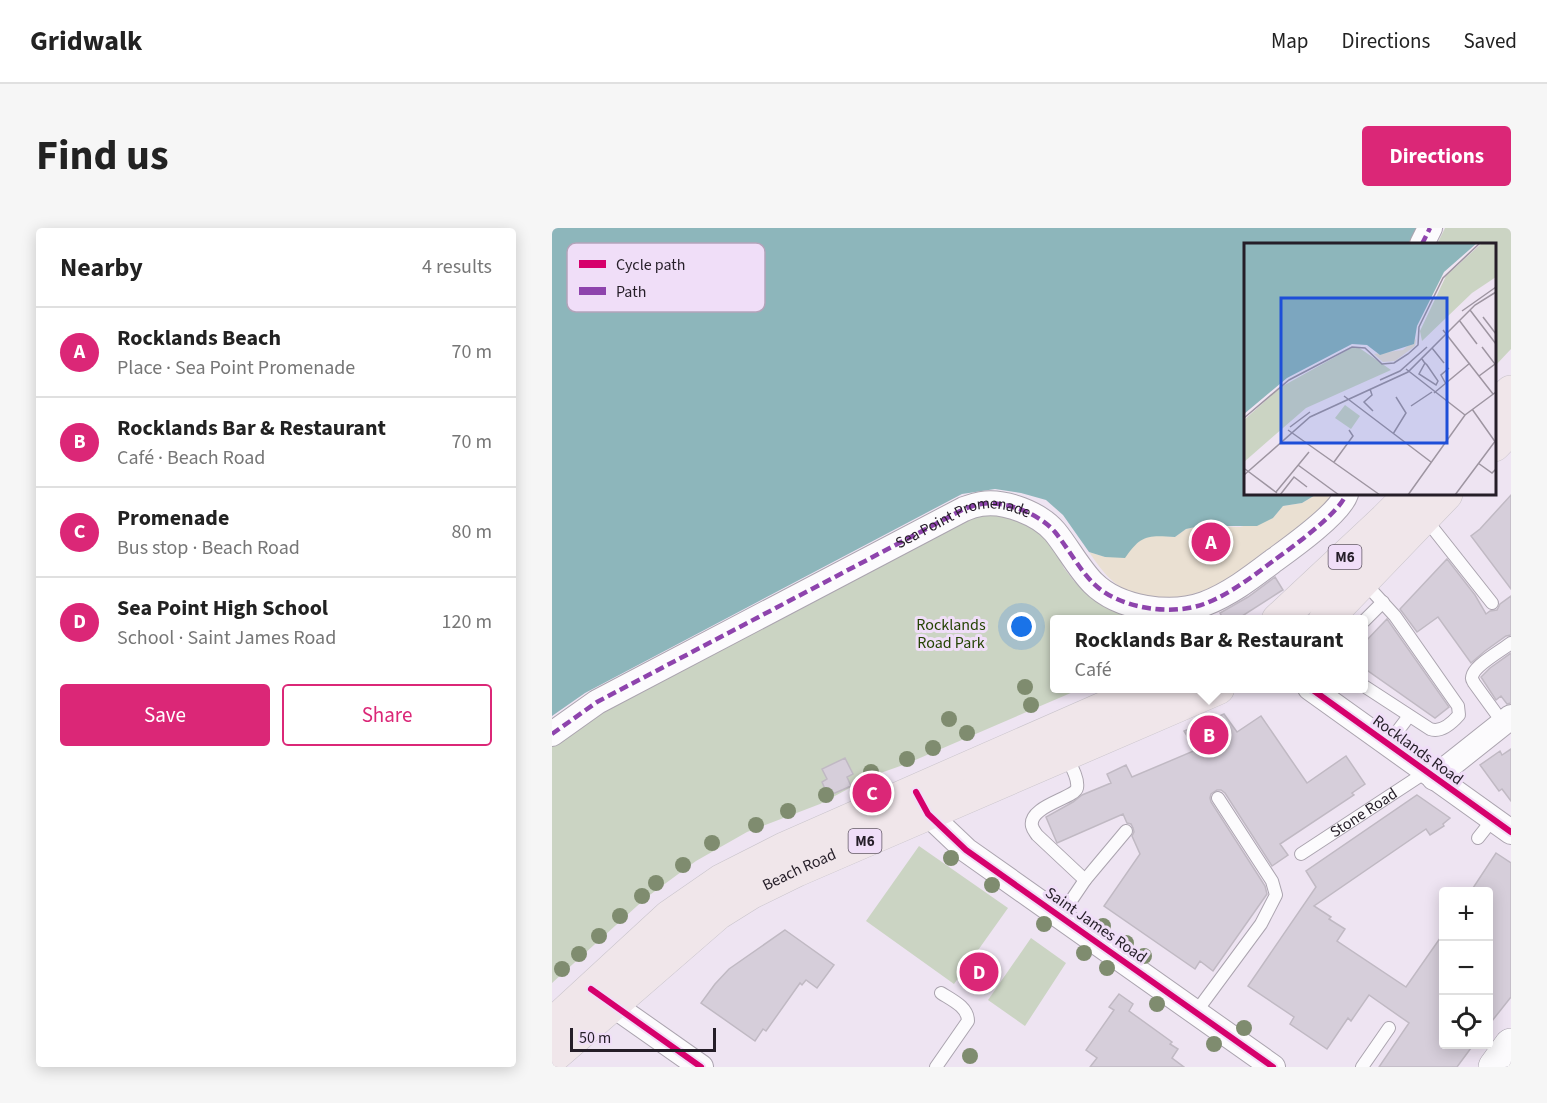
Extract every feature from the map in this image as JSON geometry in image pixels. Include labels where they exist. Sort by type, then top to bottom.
[{"type":"main road","points":[[1502,429],[1511,392]]},
{"type":"main road","name":"M6","points":[[1333,615],[1373,591],[1427,501]]},
{"type":"main road","name":"M6","points":[[1283,615],[1385,520],[1427,501]]},
{"type":"main road","name":"Beach Road","points":[[552,1057],[669,917],[721,881],[791,859],[922,803],[1140,693]]},
{"type":"main road","name":"Beach Road","points":[[922,803],[1065,755],[1207,693]]},
{"type":"main road","name":"Beach Road","points":[[552,1025],[601,997]]},
{"type":"main road","points":[[1495,1067],[1511,1045]]},
{"type":"street","points":[[1423,243],[1431,228]]},
{"type":"street","name":"Sea Point Promenade","points":[[552,734],[597,702],[964,509],[982,504],[1019,509],[1037,517],[1053,530],[1093,584],[1115,598],[1134,606],[1157,609],[1188,608],[1202,604],[1244,583],[1333,513],[1346,495]]},
{"type":"street","name":"Rocklands Road","points":[[1317,693],[1430,775],[1494,830]]},
{"type":"street","name":"Stone Road","points":[[1430,775],[1507,720]]},
{"type":"street","name":"Saint James Road","points":[[922,803],[966,850],[1272,1067]]},
{"type":"street","points":[[601,997],[701,1067]]},
{"type":"lane","points":[[1427,501],[1492,603]]},
{"type":"lane","points":[[1366,615],[1373,591]]},
{"type":"lane","points":[[1368,689],[1430,729],[1439,730],[1459,715],[1460,710],[1407,632],[1373,591]]},
{"type":"lane","points":[[1507,720],[1474,683],[1472,675],[1478,666],[1511,643]]},
{"type":"lane","points":[[1387,745],[1409,716]]},
{"type":"lane","points":[[1065,755],[1076,779],[1076,790],[1073,794],[1052,802],[1036,814],[1032,826],[1037,835],[1084,880]]},
{"type":"lane","name":"Stone Road","points":[[1301,854],[1430,775]]},
{"type":"lane","points":[[1196,1012],[1261,924],[1276,895],[1272,881],[1218,798]]},
{"type":"lane","points":[[1060,917],[1084,880],[1126,831]]},
{"type":"lane","points":[[936,1067],[968,1021],[964,1009],[941,993]]},
{"type":"lane","points":[[1362,1067],[1389,1029]]},
{"type":"green space","points":[[1445,228],[1511,228],[1511,349],[1496,365],[1496,243],[1438,243]]},
{"type":"green space","name":"Rocklands Road Park","points":[[988,510],[1035,526],[1055,550],[1074,581],[1088,594],[1143,615],[1050,615],[1050,693],[1071,693],[906,764],[872,776],[820,804],[747,832],[696,861],[647,897],[552,983],[552,742],[567,730]]},
{"type":"green space","points":[[919,846],[1008,908],[954,984],[866,921]]},
{"type":"green space","points":[[1031,938],[1066,963],[1025,1026],[988,1000]]},
{"type":"sand","points":[[1315,495],[1331,495],[1327,506],[1257,561],[1230,578],[1202,591],[1173,598],[1146,597],[1119,586],[1102,570],[1089,552],[1105,557],[1133,546],[1144,537],[1157,535],[1175,537],[1186,529],[1200,526],[1240,527],[1273,518],[1283,506],[1302,503]]},
{"type":"shaded area","points":[[552,228],[1417,228],[1409,243],[1244,243],[1244,495],[1315,495],[1302,503],[1283,506],[1273,518],[1257,526],[1200,526],[1186,529],[1175,537],[1146,538],[1140,541],[1125,558],[1105,557],[1089,552],[1063,515],[1046,500],[995,489],[962,494],[585,693],[552,716]]},
{"type":"building","points":[[1511,495],[1511,589],[1471,536]]},
{"type":"building","points":[[1447,559],[1475,595],[1486,614],[1497,610],[1500,604],[1511,596],[1511,635],[1506,636],[1471,663],[1438,617],[1417,632],[1400,609]]},
{"type":"building","points":[[1275,577],[1283,590],[1244,615],[1221,615],[1220,613],[1248,597]]},
{"type":"building","points":[[1387,619],[1449,707],[1435,718],[1368,671],[1368,639]]},
{"type":"building","points":[[1511,653],[1511,703],[1507,704],[1501,696],[1496,700],[1481,677]]},
{"type":"building","points":[[1224,714],[1237,732],[1261,716],[1307,783],[1346,756],[1365,784],[1352,793],[1354,795],[1280,844],[1288,855],[1272,866],[1225,793],[1217,790],[1211,794],[1211,802],[1265,886],[1267,894],[1213,971],[1200,961],[1195,969],[1104,906],[1140,854],[1132,836],[1133,828],[1127,823],[1123,814],[1057,843],[1046,817],[1082,795],[1111,783],[1107,774],[1126,765],[1132,777],[1196,750],[1184,731]]},
{"type":"building","points":[[1511,749],[1511,801],[1502,789],[1499,791],[1480,765],[1500,751],[1502,755]]},
{"type":"building","points":[[845,758],[853,774],[847,777],[851,786],[828,796],[822,782],[827,779],[822,769]]},
{"type":"building","points":[[1417,795],[1450,818],[1443,824],[1444,826],[1430,835],[1426,829],[1314,906],[1345,929],[1337,941],[1406,987],[1439,940],[1439,1049],[1470,1049],[1457,1067],[1379,1067],[1409,1023],[1369,995],[1351,1021],[1348,1018],[1327,1049],[1290,1024],[1294,1017],[1248,986],[1316,887],[1306,871]]},
{"type":"building","points":[[1496,853],[1511,863],[1511,997],[1493,1020],[1493,887],[1474,887]]},
{"type":"building","points":[[785,930],[834,965],[817,988],[806,980],[802,985],[800,983],[766,1031],[763,1029],[755,1041],[701,1003],[729,969]]},
{"type":"building","points":[[1119,994],[1133,1004],[1129,1011],[1172,1042],[1170,1044],[1178,1049],[1172,1058],[1184,1067],[1090,1067],[1097,1058],[1086,1050],[1114,1010],[1109,1007]]},
{"type":"marked path","points":[[1422,243],[1430,228]]},
{"type":"marked path","points":[[552,734],[597,702],[972,506],[1001,504],[1031,514],[1055,532],[1078,565],[1104,592],[1117,599],[1146,608],[1176,609],[1204,604],[1240,585],[1314,530],[1335,511],[1346,495]]},
{"type":"cycle path","points":[[1317,693],[1511,832]]},
{"type":"cycle path","points":[[916,792],[928,814],[966,850],[1273,1067]]},
{"type":"cycle path","points":[[591,989],[701,1067]]},
{"type":"place","name":"Rocklands Beach","points":[[1211,542]]},
{"type":"place","name":"Rocklands Bar & Restaurant","points":[[1209,735]]},
{"type":"place","name":"Promenade","points":[[872,793]]},
{"type":"place","name":"Sea Point High School","points":[[979,972]]}]
